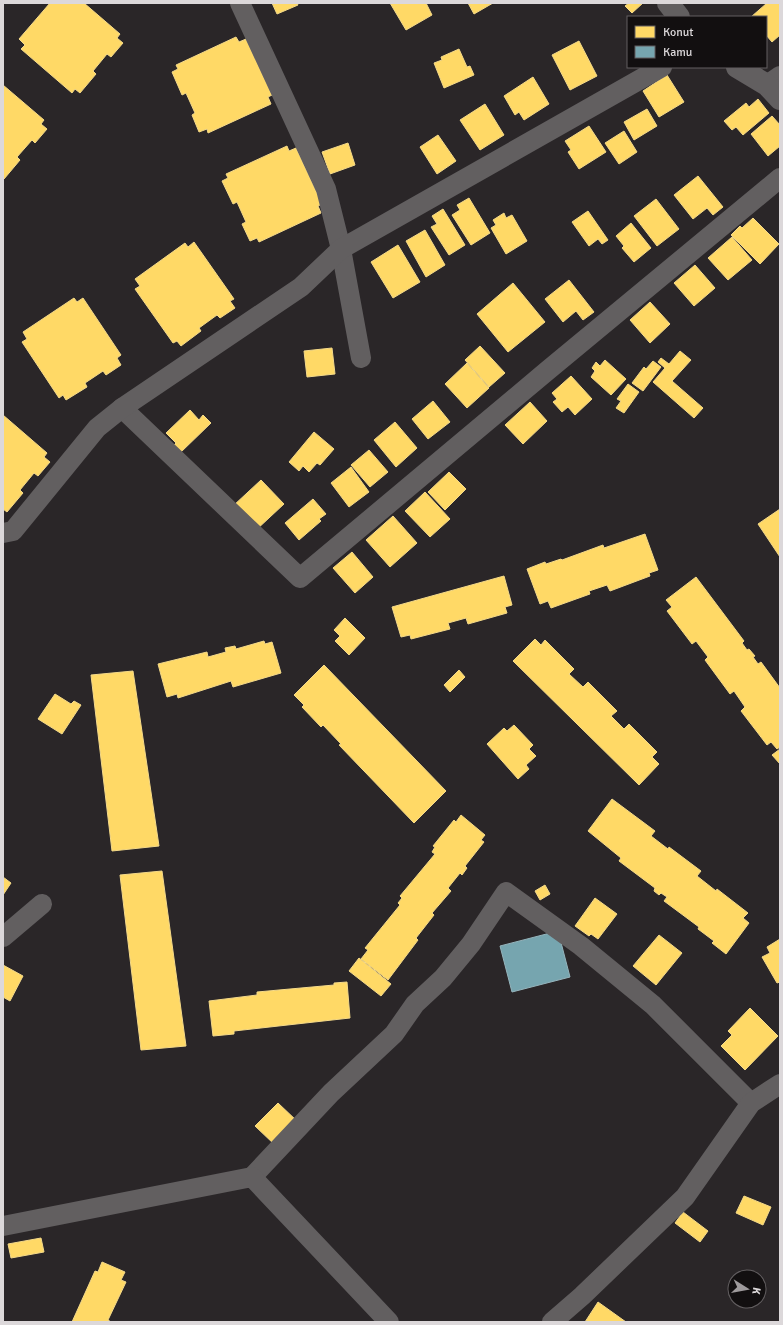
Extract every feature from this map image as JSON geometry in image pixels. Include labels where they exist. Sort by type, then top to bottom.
[{"type":"street","points":[[240,3],[326,189],[341,249],[361,358]]},
{"type":"street","points":[[668,3],[678,16]]},
{"type":"street","points":[[3,533],[13,532],[97,428],[122,408],[301,288],[341,249],[660,68]]},
{"type":"street","points":[[739,68],[776,87]]},
{"type":"street","points":[[122,408],[300,578],[780,178]]},
{"type":"street","points":[[3,1226],[252,1177],[331,1093],[394,1034],[415,1004],[442,978],[471,944],[506,892],[581,946],[653,1005],[751,1103]]},
{"type":"street","points":[[3,937],[42,904]]},
{"type":"street","points":[[552,1322],[582,1296],[685,1197],[751,1103],[780,1084]]},
{"type":"street","points":[[252,1177],[389,1322]]},
{"type":"building: Konut","points":[[50,3],[84,3],[120,34],[117,38],[123,43],[111,57],[107,54],[93,71],[96,74],[80,93],[75,89],[72,93],[21,49],[25,45],[19,39]]},
{"type":"building: Konut","points":[[272,3],[297,3],[298,5],[277,14]]},
{"type":"building: Konut","points":[[390,3],[426,3],[432,15],[406,30]]},
{"type":"building: Konut","points":[[468,3],[493,3],[474,14]]},
{"type":"building: Konut","points":[[629,3],[643,3],[632,13],[625,6]]},
{"type":"building: Konut","points":[[767,3],[780,3],[780,35],[772,42],[767,36],[767,16],[752,16]]},
{"type":"building: Konut","points":[[236,37],[239,42],[246,39],[272,95],[268,97],[271,104],[208,133],[207,129],[199,132],[192,115],[195,113],[186,93],[182,95],[172,72],[178,69],[176,65]]},
{"type":"building: Konut","points":[[579,41],[597,76],[570,90],[552,55]]},
{"type":"building: Konut","points":[[459,49],[467,67],[470,66],[474,75],[444,88],[434,63],[442,60],[441,57]]},
{"type":"building: Konut","points":[[667,75],[684,102],[659,117],[643,91]]},
{"type":"building: Konut","points":[[533,77],[549,104],[524,120],[519,112],[515,115],[504,96]]},
{"type":"building: Konut","points":[[3,85],[44,120],[41,124],[47,129],[35,143],[32,140],[17,157],[20,160],[4,179],[3,178]]},
{"type":"building: Konut","points":[[758,99],[769,113],[743,135],[736,127],[732,130],[724,121],[746,103],[749,107]]},
{"type":"building: Konut","points":[[485,104],[504,135],[480,150],[460,120]]},
{"type":"building: Konut","points":[[647,109],[657,126],[634,140],[624,122]]},
{"type":"building: Konut","points":[[772,116],[780,125],[780,146],[768,156],[751,134]]},
{"type":"building: Konut","points":[[589,126],[606,152],[579,169],[568,152],[571,150],[565,141]]},
{"type":"building: Konut","points":[[624,131],[637,152],[619,164],[605,143]]},
{"type":"building: Konut","points":[[438,135],[456,161],[437,174],[420,147]]},
{"type":"building: Konut","points":[[348,143],[355,165],[330,174],[322,152]]},
{"type":"building: Konut","points":[[287,146],[289,151],[296,148],[322,204],[318,206],[321,213],[259,242],[257,238],[250,241],[242,224],[246,222],[237,202],[233,204],[222,181],[228,178],[226,174]]},
{"type":"building: Konut","points":[[698,176],[723,207],[713,215],[707,208],[693,219],[674,195]]},
{"type":"building: Konut","points":[[469,198],[490,233],[471,245],[452,215],[460,210],[457,205]]},
{"type":"building: Konut","points":[[656,199],[679,229],[657,246],[634,216]]},
{"type":"building: Konut","points":[[443,209],[465,245],[449,255],[431,227],[437,224],[432,216]]},
{"type":"building: Konut","points":[[588,211],[608,240],[602,244],[598,239],[589,246],[572,222]]},
{"type":"building: Konut","points":[[504,213],[506,218],[512,215],[527,241],[506,254],[491,228],[496,225],[493,220]]},
{"type":"building: Konut","points":[[753,218],[779,244],[760,264],[731,235],[740,226],[742,228]]},
{"type":"building: Konut","points":[[631,223],[651,248],[634,262],[622,248],[624,246],[616,236]]},
{"type":"building: Konut","points":[[425,230],[445,265],[426,277],[406,241]]},
{"type":"building: Konut","points":[[732,237],[752,260],[728,280],[708,258]]},
{"type":"building: Konut","points":[[194,242],[234,299],[230,301],[235,308],[220,318],[217,315],[199,328],[201,331],[181,346],[177,341],[173,343],[135,289],[140,286],[135,279],[185,243],[188,247]]},
{"type":"building: Konut","points":[[398,245],[420,282],[393,298],[371,262]]},
{"type":"building: Konut","points":[[695,265],[715,288],[694,306],[674,283]]},
{"type":"building: Konut","points":[[569,280],[594,312],[583,320],[576,311],[563,322],[545,299]]},
{"type":"building: Konut","points":[[513,283],[545,322],[508,352],[477,314]]},
{"type":"building: Konut","points":[[74,298],[77,302],[83,298],[121,355],[117,358],[121,365],[106,375],[103,371],[85,383],[87,387],[66,400],[63,395],[59,398],[22,342],[27,339],[23,332]]},
{"type":"building: Konut","points":[[650,302],[670,324],[650,343],[630,320]]},
{"type":"building: Konut","points":[[480,346],[505,373],[489,387],[465,360]]},
{"type":"building: Konut","points":[[332,348],[335,374],[307,377],[304,351]]},
{"type":"building: Konut","points":[[680,351],[691,360],[672,381],[703,408],[694,418],[653,382],[665,368],[658,362],[661,358],[669,364]]},
{"type":"building: Konut","points":[[605,360],[626,379],[611,395],[591,377],[595,371],[592,368],[596,362],[600,366]]},
{"type":"building: Konut","points":[[653,361],[661,367],[643,391],[632,383],[644,367],[646,369]]},
{"type":"building: Konut","points":[[467,363],[489,388],[467,408],[445,384]]},
{"type":"building: Konut","points":[[571,376],[592,399],[575,415],[568,407],[562,412],[553,402],[557,399],[552,393]]},
{"type":"building: Konut","points":[[628,384],[639,392],[624,413],[616,408],[621,401],[617,399]]},
{"type":"building: Konut","points":[[433,401],[450,422],[428,439],[412,419]]},
{"type":"building: Konut","points":[[530,402],[547,421],[523,444],[505,425]]},
{"type":"building: Konut","points":[[190,410],[199,420],[203,415],[211,423],[180,453],[174,445],[176,443],[166,433]]},
{"type":"building: Konut","points":[[3,415],[47,453],[44,457],[50,462],[38,476],[34,473],[20,490],[23,493],[7,512],[3,509]]},
{"type":"building: Konut","points":[[395,422],[417,448],[396,467],[374,440]]},
{"type":"building: Konut","points":[[314,432],[334,449],[320,465],[317,463],[309,472],[303,466],[299,471],[289,462]]},
{"type":"building: Konut","points":[[369,450],[388,472],[370,487],[351,465]]},
{"type":"building: Konut","points":[[351,467],[369,492],[349,507],[331,483]]},
{"type":"building: Konut","points":[[449,472],[466,489],[445,510],[428,492]]},
{"type":"building: Konut","points":[[261,480],[284,504],[255,531],[233,506]]},
{"type":"building: Konut","points":[[425,492],[450,519],[430,537],[405,511]]},
{"type":"building: Konut","points":[[313,499],[326,514],[319,519],[321,521],[299,540],[285,523]]},
{"type":"building: Konut","points":[[780,509],[780,557],[758,524]]},
{"type":"building: Konut","points":[[393,516],[417,543],[390,567],[366,540]]},
{"type":"building: Konut","points":[[645,534],[658,570],[649,573],[650,576],[610,591],[607,585],[589,591],[590,594],[551,608],[548,601],[540,604],[527,569],[545,562],[546,564],[561,559],[562,560],[603,545],[604,548]]},
{"type":"building: Konut","points":[[352,552],[373,577],[355,593],[333,568]]},
{"type":"building: Konut","points":[[504,576],[512,605],[505,607],[507,613],[468,624],[466,618],[448,623],[450,629],[411,639],[410,635],[401,637],[392,607]]},
{"type":"building: Konut","points":[[696,577],[744,641],[742,643],[747,650],[749,649],[755,656],[753,657],[758,664],[761,662],[780,688],[780,747],[777,749],[771,742],[767,745],[741,711],[745,707],[734,691],[730,694],[705,660],[708,657],[696,641],[692,644],[667,611],[672,607],[666,600]]},
{"type":"building: Konut","points":[[345,618],[365,638],[349,655],[335,641],[340,636],[334,630]]},
{"type":"building: Konut","points":[[535,639],[541,645],[545,640],[574,669],[569,674],[583,687],[588,682],[617,711],[611,716],[624,729],[629,724],[657,752],[652,757],[659,764],[639,785],[513,661]]},
{"type":"building: Konut","points":[[264,641],[265,644],[272,642],[281,673],[233,687],[231,681],[178,698],[177,694],[167,697],[158,664],[207,652],[208,657],[226,652],[225,648],[235,646],[236,649]]},
{"type":"building: Konut","points":[[324,665],[446,791],[414,823],[339,745],[341,744],[323,725],[321,727],[302,707],[304,705],[294,695]]},
{"type":"building: Konut","points":[[459,670],[465,677],[450,692],[444,685]]},
{"type":"building: Konut","points":[[133,671],[159,846],[112,851],[91,675]]},
{"type":"building: Konut","points":[[55,694],[71,704],[74,701],[81,705],[62,734],[38,719]]},
{"type":"building: Konut","points":[[514,725],[533,745],[529,749],[536,756],[526,765],[529,769],[518,779],[487,744],[504,728],[507,731]]},
{"type":"building: Konut","points":[[780,749],[780,764],[772,755]]},
{"type":"building: Konut","points":[[612,799],[655,831],[651,836],[668,849],[669,847],[701,871],[697,876],[716,891],[717,889],[748,913],[743,918],[749,923],[726,954],[712,943],[714,941],[698,929],[699,927],[664,901],[667,897],[661,893],[659,895],[654,891],[655,888],[619,861],[621,858],[588,831]]},
{"type":"building: Konut","points":[[461,815],[485,835],[481,840],[484,842],[465,866],[467,868],[462,875],[460,873],[448,888],[451,891],[432,913],[434,915],[416,938],[418,940],[388,980],[361,959],[368,950],[365,948],[400,905],[398,903],[402,898],[400,896],[435,854],[432,852],[435,847],[433,846],[454,820],[456,822]]},
{"type":"building: Konut","points":[[162,871],[186,1046],[141,1050],[120,875]]},
{"type":"building: Konut","points":[[3,877],[11,883],[3,895]]},
{"type":"building: Konut","points":[[545,885],[550,894],[540,900],[535,891]]},
{"type":"building: Konut","points":[[595,898],[617,914],[598,939],[591,934],[589,936],[575,926]]},
{"type":"building: Konut","points":[[659,935],[682,953],[656,985],[633,966]]},
{"type":"building: Konut","points":[[780,939],[780,982],[777,983],[762,957],[770,953],[767,947]]},
{"type":"building: Konut","points":[[359,958],[391,984],[381,996],[349,971]]},
{"type":"building: Konut","points":[[3,965],[23,976],[10,1001],[3,997]]},
{"type":"building: Konut","points":[[347,982],[350,1018],[234,1031],[234,1034],[213,1036],[209,1001],[257,995],[257,992],[334,985],[334,983]]},
{"type":"building: Konut","points":[[750,1008],[778,1036],[745,1070],[721,1046],[732,1035],[728,1031]]},
{"type":"building: Konut","points":[[278,1103],[298,1122],[275,1145],[255,1126]]},
{"type":"building: Konut","points":[[744,1196],[771,1207],[763,1225],[736,1213]]},
{"type":"building: Konut","points":[[683,1212],[708,1231],[700,1242],[675,1223]]},
{"type":"building: Konut","points":[[41,1238],[44,1252],[11,1258],[8,1244]]},
{"type":"building: Konut","points":[[102,1262],[125,1272],[121,1280],[126,1282],[108,1320],[111,1322],[72,1322],[95,1271],[98,1272]]},
{"type":"building: Konut","points":[[598,1302],[626,1322],[585,1322]]},
{"type":"building: Kamu","points":[[558,931],[570,977],[512,992],[500,946]]}]
